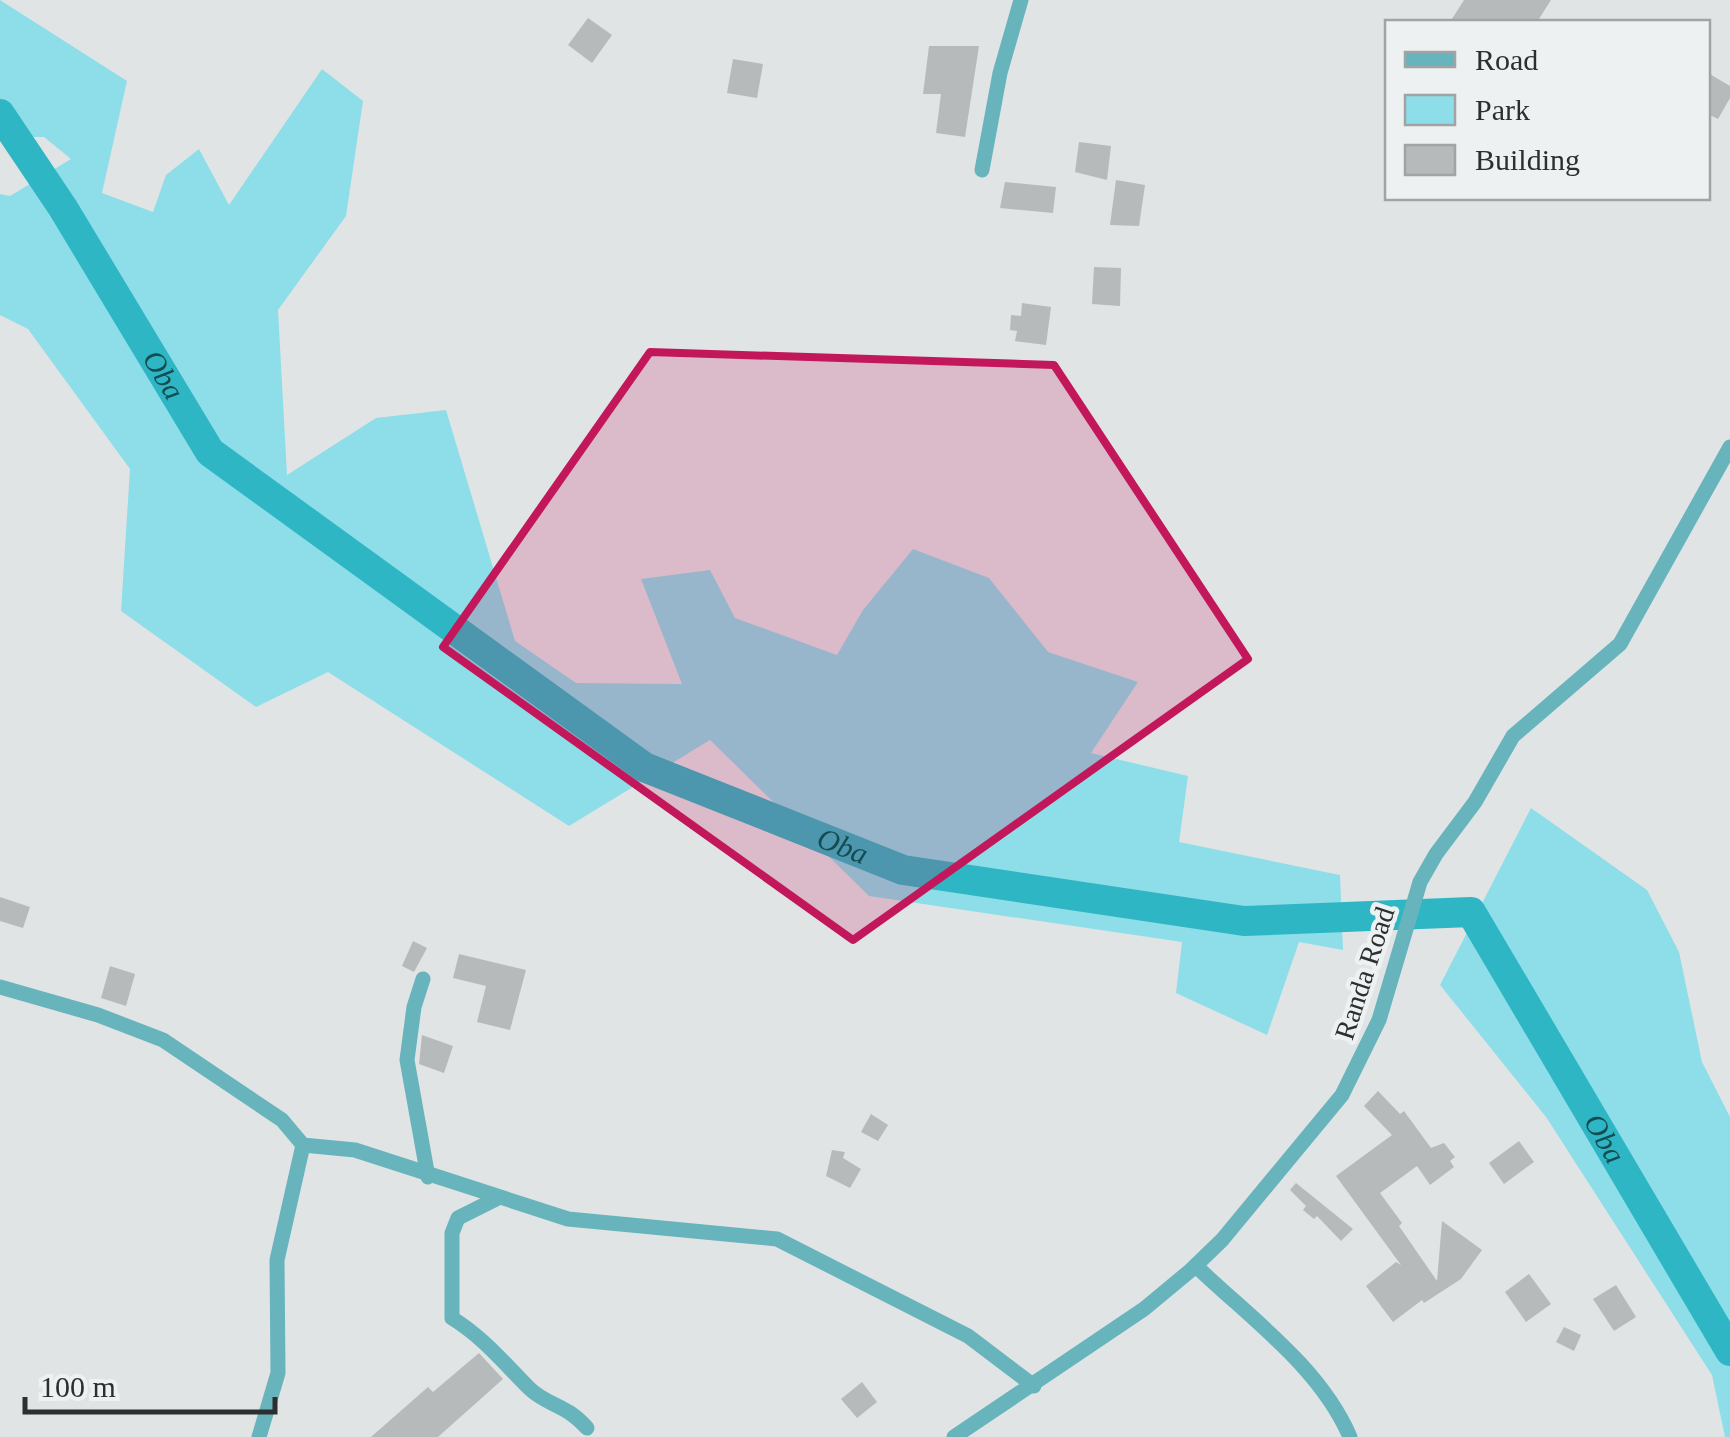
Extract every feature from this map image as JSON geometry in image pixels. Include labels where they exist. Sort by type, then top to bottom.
[{"type":"street","points":[[982,170],[1000,73],[1021,0]]},
{"type":"street","name":"Randa Road","points":[[954,1437],[1144,1309],[1196,1266],[1342,1095],[1379,1020],[1420,882],[1436,854],[1475,802],[1513,736],[1620,644],[1730,448]]},
{"type":"street","points":[[423,980],[414,1006],[407,1060],[413,1073],[428,1177]]},
{"type":"street","points":[[0,987],[98,1015],[163,1040],[282,1120],[303,1145],[354,1150],[568,1220],[777,1239],[968,1336],[1034,1386]]},
{"type":"street","points":[[259,1437],[278,1373],[277,1260],[303,1145]]},
{"type":"street","points":[[497,1199],[458,1218],[452,1233],[452,1318],[494,1348],[530,1388],[568,1408],[587,1428]]},
{"type":"street","points":[[1196,1266],[1295,1358],[1337,1405],[1350,1437]]},
{"type":"highlighted area","points":[[650,352],[1054,365],[1248,659],[853,940],[443,647]]},
{"type":"green space","points":[[0,0],[127,81],[102,193],[153,212],[166,175],[199,149],[229,205],[322,69],[363,101],[346,216],[278,310],[287,475],[376,418],[446,410],[515,641],[576,683],[682,684],[641,579],[710,570],[735,618],[837,655],[863,610],[913,549],[989,578],[1048,652],[1138,682],[1091,753],[1188,776],[1179,842],[1340,875],[1343,950],[1299,942],[1267,1035],[1176,993],[1182,942],[869,896],[710,740],[569,826],[328,672],[256,707],[121,611],[130,469],[28,329],[0,315],[0,194],[10,196],[71,159],[44,137],[0,137]]},
{"type":"green space","points":[[1531,808],[1647,890],[1679,952],[1702,1062],[1730,1117],[1730,1437],[1725,1437],[1712,1375],[1546,1117],[1440,985]]},
{"type":"building","points":[[1464,0],[1551,0],[1538,20],[1451,20]]},
{"type":"building","points":[[588,18],[612,35],[592,63],[568,45]]},
{"type":"building","points":[[929,46],[979,46],[965,137],[936,133],[941,94],[923,94]]},
{"type":"building","points":[[733,59],[763,64],[757,98],[727,93]]},
{"type":"building","points":[[1710,74],[1730,86],[1730,98],[1718,119],[1710,115]]},
{"type":"building","points":[[1079,142],[1111,146],[1107,180],[1075,172]]},
{"type":"building","points":[[1116,180],[1145,185],[1139,226],[1110,225]]},
{"type":"building","points":[[1005,182],[1056,187],[1053,213],[1000,208]]},
{"type":"building","points":[[1094,267],[1121,268],[1120,306],[1092,304]]},
{"type":"building","points":[[1022,303],[1051,307],[1046,345],[1015,341],[1017,331],[1010,330],[1011,315],[1021,316]]},
{"type":"building","points":[[0,897],[30,907],[23,928],[0,921]]},
{"type":"building","points":[[413,941],[427,948],[414,972],[402,966]]},
{"type":"building","points":[[459,954],[526,970],[510,1030],[477,1022],[486,986],[453,978]]},
{"type":"building","points":[[110,966],[135,974],[126,1006],[101,998]]},
{"type":"building","points":[[422,1035],[453,1046],[444,1073],[419,1064]]},
{"type":"building","points":[[1378,1091],[1400,1114],[1404,1111],[1431,1148],[1444,1143],[1455,1157],[1450,1161],[1454,1167],[1430,1185],[1417,1166],[1380,1193],[1402,1223],[1399,1226],[1437,1281],[1442,1221],[1482,1250],[1461,1279],[1424,1303],[1422,1300],[1393,1322],[1366,1286],[1396,1262],[1401,1265],[1336,1176],[1392,1135],[1364,1106]]},
{"type":"building","points":[[871,1114],[888,1125],[878,1141],[861,1132]]},
{"type":"building","points":[[1519,1141],[1534,1162],[1504,1184],[1489,1163]]},
{"type":"building","points":[[832,1150],[845,1152],[843,1158],[861,1169],[850,1188],[826,1176]]},
{"type":"building","points":[[1296,1183],[1353,1229],[1341,1241],[1317,1216],[1314,1219],[1303,1210],[1306,1206],[1290,1190]]},
{"type":"building","points":[[1529,1274],[1551,1304],[1526,1322],[1505,1292]]},
{"type":"building","points":[[1616,1285],[1636,1317],[1614,1331],[1593,1299]]},
{"type":"building","points":[[1564,1327],[1581,1335],[1574,1351],[1556,1342]]},
{"type":"building","points":[[479,1353],[503,1379],[438,1437],[371,1437],[428,1387],[433,1392]]},
{"type":"building","points":[[862,1382],[877,1402],[857,1418],[841,1399]]},
{"type":"waterway","name":"Oba","points":[[0,114],[63,208],[210,452],[644,767],[903,870],[1244,921],[1471,912],[1730,1351]]}]
